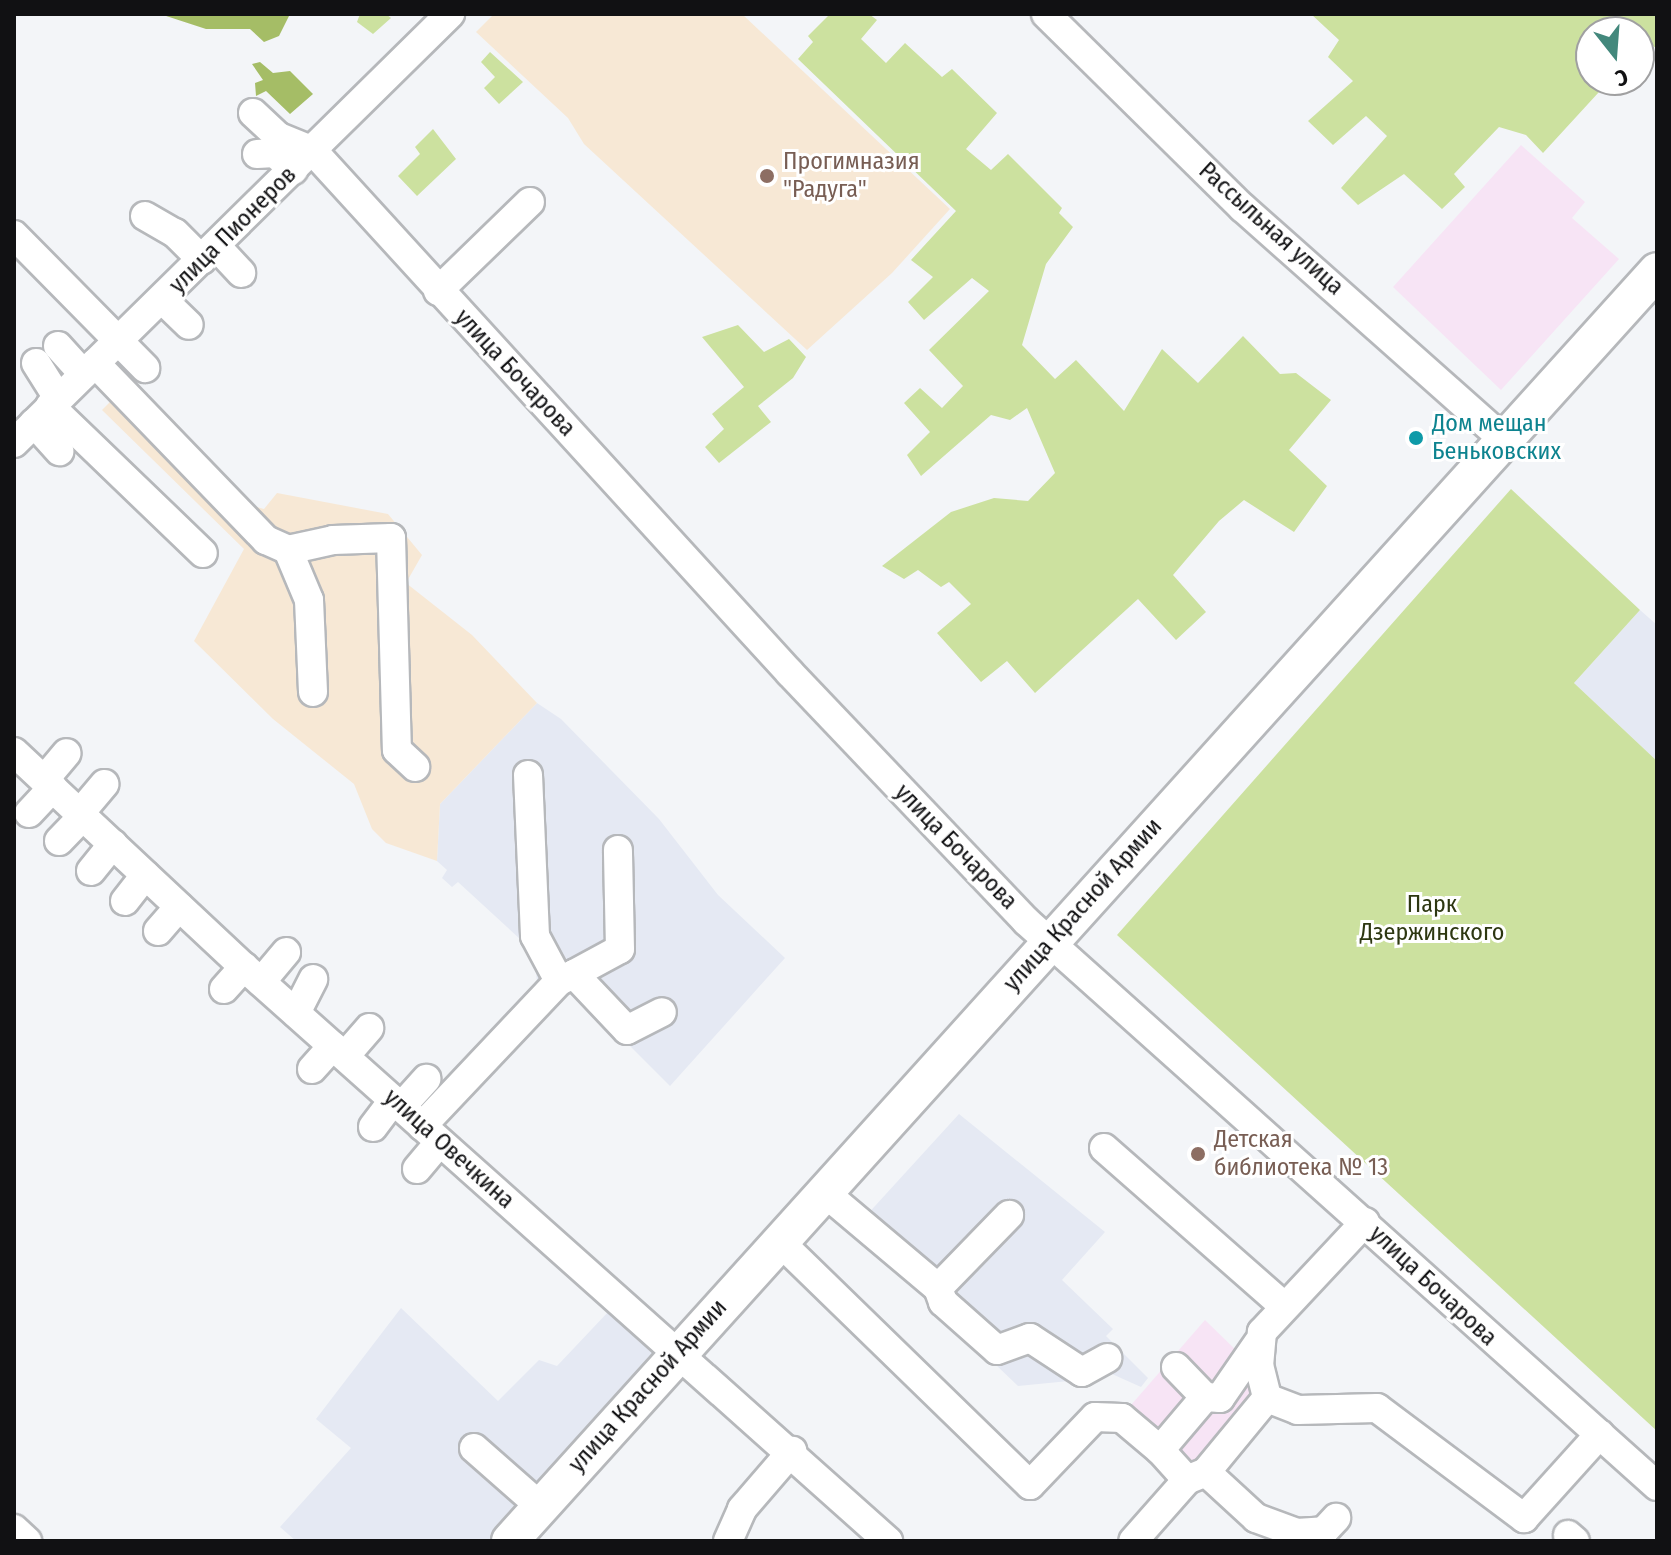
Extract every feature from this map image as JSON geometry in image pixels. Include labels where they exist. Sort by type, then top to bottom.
[{"type":"main road","name":"улица Красной Армии","points":[[510,1541],[1502,438],[1657,271]]},
{"type":"street","name":"улица Пионеров","points":[[14,443],[450,14]]},
{"type":"street","name":"Рассыльная улица","points":[[1046,14],[1243,208],[1502,438]]},
{"type":"street","points":[[253,113],[303,161]]},
{"type":"street","points":[[257,154],[275,153],[303,161]]},
{"type":"street","name":"улица Бочарова","points":[[303,161],[438,291],[790,673],[1050,941],[1657,1486]]},
{"type":"street","points":[[438,291],[530,202]]},
{"type":"street","points":[[145,216],[241,273]]},
{"type":"street","points":[[14,235],[145,368]]},
{"type":"street","points":[[162,299],[189,325]]},
{"type":"street","points":[[59,451],[38,373],[47,354],[89,369],[249,528],[288,550],[309,600],[313,692]]},
{"type":"street","points":[[47,409],[203,553]]},
{"type":"street","points":[[288,550],[333,540],[391,538],[397,750],[415,767]]},
{"type":"street","points":[[29,813],[30,773],[67,753]]},
{"type":"street","name":"улица Овечкина","points":[[30,773],[81,814],[252,974],[792,1451],[888,1541]]},
{"type":"street","points":[[528,775],[535,936],[566,977],[627,1030],[662,1012]]},
{"type":"street","points":[[59,841],[104,784]]},
{"type":"street","points":[[91,871],[113,844]]},
{"type":"street","points":[[417,1169],[431,1134],[566,977],[620,949],[618,850]]},
{"type":"street","points":[[125,901],[145,875]]},
{"type":"street","points":[[158,931],[179,907]]},
{"type":"street","points":[[224,989],[286,952]]},
{"type":"street","points":[[296,1013],[313,979]]},
{"type":"street","points":[[312,1069],[369,1028]]},
{"type":"street","points":[[373,1127],[426,1079]]},
{"type":"street","points":[[1104,1148],[1284,1306]]},
{"type":"street","points":[[824,1192],[938,1288],[943,1302],[997,1350],[1030,1338],[1082,1372],[1107,1358]]},
{"type":"street","points":[[938,1288],[1009,1215]]},
{"type":"street","points":[[1176,1367],[1205,1397],[1220,1398],[1284,1306],[1365,1222]]},
{"type":"street","points":[[779,1241],[1030,1485],[1095,1417],[1122,1418],[1195,1484],[1256,1518],[1297,1533],[1324,1531],[1336,1518]]},
{"type":"street","points":[[1133,1541],[1195,1484],[1267,1398],[1258,1343]]},
{"type":"street","points":[[1160,1450],[1205,1397]]},
{"type":"street","points":[[1267,1398],[1298,1410],[1377,1408],[1524,1518],[1600,1434]]},
{"type":"street","points":[[474,1448],[541,1507]]},
{"type":"street","points":[[728,1541],[742,1509],[792,1451]]},
{"type":"street","points":[[14,1529],[27,1541]]},
{"type":"shaded area","name":"Прогимназия \"Радуга\"","points":[[494,14],[742,14],[950,209],[892,273],[807,350],[584,144],[568,118],[476,32]]},
{"type":"shaded area","points":[[1521,145],[1585,202],[1572,218],[1619,259],[1501,390],[1393,287]]},
{"type":"shaded area","points":[[133,379],[158,405],[154,410],[246,504],[264,509],[277,493],[388,514],[422,555],[406,583],[472,635],[537,703],[440,804],[437,861],[386,843],[372,829],[354,784],[273,719],[194,641],[244,549],[102,410]]},
{"type":"shaded area","points":[[1640,610],[1657,625],[1657,761],[1574,683]]},
{"type":"shaded area","points":[[537,703],[561,719],[659,819],[718,895],[785,958],[670,1086],[575,991],[554,998],[440,1092],[537,981],[533,951],[458,882],[452,887],[442,878],[447,870],[437,861],[440,804]]},
{"type":"shaded area","points":[[959,1114],[1105,1232],[1062,1280],[1113,1329],[1106,1336],[1148,1378],[1141,1387],[1112,1374],[1088,1385],[1069,1381],[1018,1386],[854,1229]]},
{"type":"shaded area","points":[[401,1308],[498,1401],[539,1360],[557,1366],[609,1311],[681,1373],[533,1541],[296,1541],[280,1527],[351,1448],[316,1419]]},
{"type":"shaded area","points":[[1205,1320],[1243,1357],[1256,1394],[1193,1464],[1131,1405]]},
{"type":"green space","points":[[160,14],[290,14],[279,36],[264,42],[250,29],[206,29]]},
{"type":"green space","points":[[360,14],[386,14],[391,18],[373,34],[357,22]]},
{"type":"green space","points":[[830,14],[869,14],[877,20],[861,39],[886,63],[905,43],[942,77],[952,69],[997,113],[966,149],[991,170],[1008,154],[1062,208],[1059,213],[1073,227],[1046,264],[1022,345],[1055,379],[1076,360],[1124,411],[1162,349],[1198,383],[1243,336],[1280,374],[1296,373],[1331,400],[1289,450],[1327,486],[1294,532],[1244,500],[1219,521],[1173,575],[1206,612],[1176,640],[1138,599],[1035,693],[1007,661],[981,682],[937,633],[971,604],[949,582],[941,587],[918,570],[904,579],[882,566],[951,512],[994,498],[1028,501],[1055,473],[1027,408],[1010,420],[991,415],[921,476],[907,455],[930,432],[904,403],[920,388],[942,408],[963,386],[929,350],[989,291],[972,278],[924,320],[908,302],[933,277],[911,260],[956,211],[798,59],[813,42],[808,36]]},
{"type":"green space","points":[[1311,14],[1657,14],[1657,49],[1655,16],[1575,16],[1575,96],[1595,96],[1543,153],[1526,135],[1499,127],[1454,174],[1465,187],[1442,209],[1404,174],[1358,205],[1341,188],[1387,136],[1366,116],[1333,145],[1308,121],[1353,81],[1328,57],[1339,40]]},
{"type":"green space","points":[[490,52],[523,82],[499,104],[484,88],[495,77],[481,62]]},
{"type":"green space","points":[[260,62],[273,73],[290,71],[313,94],[290,114],[266,91],[256,96],[255,83],[263,80],[252,64]]},
{"type":"green space","points":[[433,129],[456,159],[417,196],[398,176],[420,154],[415,147]]},
{"type":"green space","points":[[738,325],[764,352],[789,339],[806,357],[793,378],[758,406],[771,422],[719,463],[705,447],[724,429],[712,414],[744,387],[702,337]]},
{"type":"green space","name":"Парк Дзержинского","points":[[1511,489],[1640,610],[1574,683],[1657,761],[1657,1431],[1117,935]]},
{"type":"place","name":"Прогимназия \"Радуга\"","points":[[767,176]]},
{"type":"place","name":"Дом мещан Беньковских","points":[[1416,438]]},
{"type":"place","name":"Детская библиотека № 13","points":[[1198,1154]]}]
